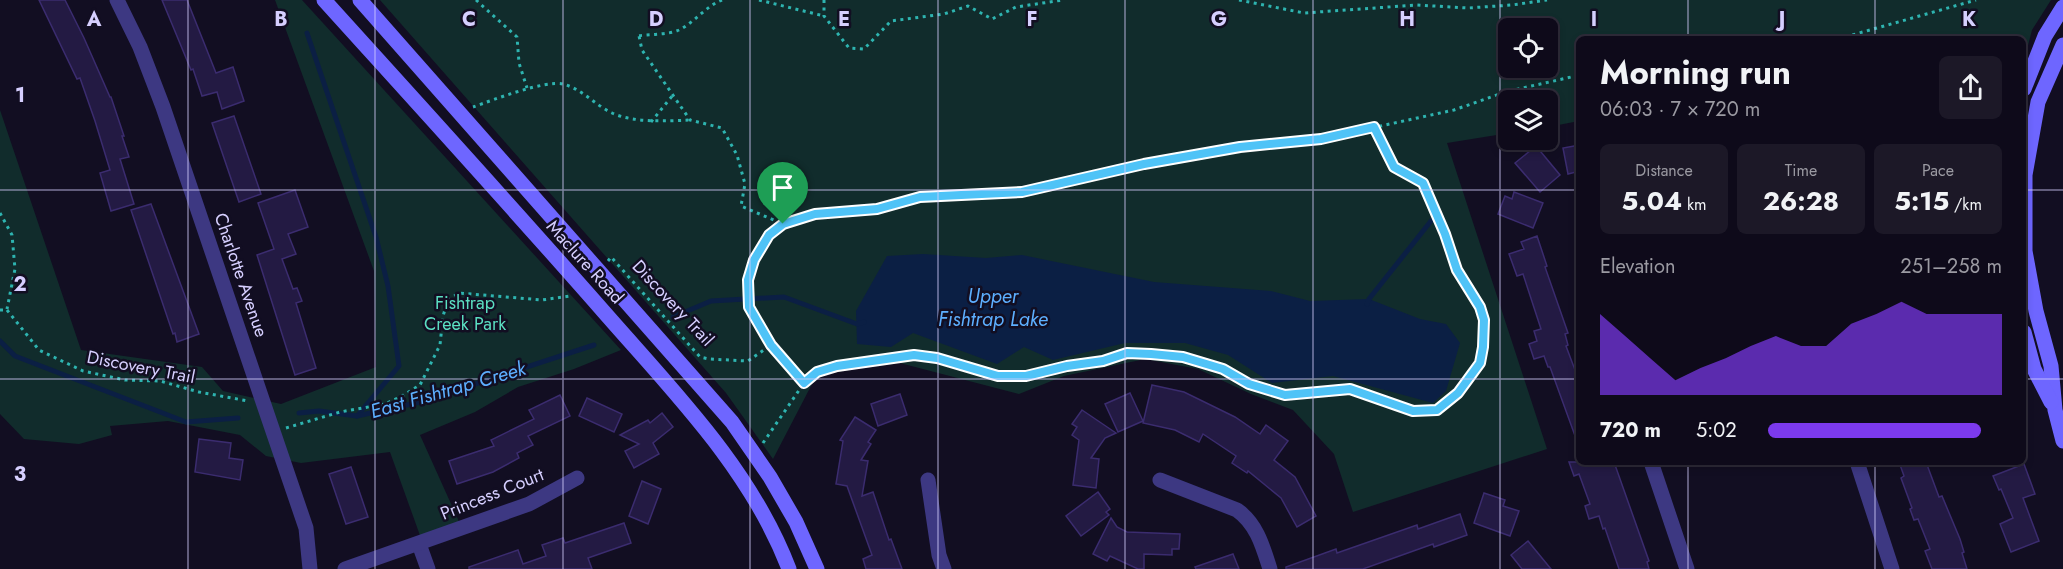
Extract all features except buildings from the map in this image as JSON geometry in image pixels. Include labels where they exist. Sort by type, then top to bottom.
[{"type":"main road","name":"Maclure Road","points":[[324,0],[581,285],[709,432],[760,508],[789,569]]},
{"type":"main road","name":"Maclure Road","points":[[360,0],[732,422],[755,454],[796,522],[817,569]]},
{"type":"main road","points":[[2026,84],[2044,36],[2063,7]]},
{"type":"main road","points":[[2026,170],[2038,102],[2063,45]]},
{"type":"main road","points":[[2026,256],[2036,311],[2051,366],[2055,410],[2063,441]]},
{"type":"main road","points":[[2026,339],[2034,369],[2055,410]]},
{"type":"street","name":"Charlotte Avenue","points":[[117,0],[140,47],[163,107],[306,528],[310,569]]},
{"type":"street","points":[[1652,465],[1687,569]]},
{"type":"street","points":[[1858,465],[1892,569]]},
{"type":"street","name":"Princess Court","points":[[345,569],[529,504],[577,478]]},
{"type":"street","points":[[928,480],[939,555],[944,569]]},
{"type":"street","points":[[1160,480],[1245,515],[1256,530],[1270,569]]},
{"type":"street","points":[[419,544],[428,569]]},
{"type":"path","points":[[476,0],[517,38],[519,63],[527,88]]},
{"type":"path","points":[[710,0],[715,2]]},
{"type":"path","points":[[690,120],[642,50],[639,36],[637,36],[677,31],[700,16],[715,2],[722,0]]},
{"type":"path","points":[[759,0],[824,16]]},
{"type":"path","points":[[824,0],[824,16],[849,48],[864,50],[891,21],[944,14],[968,6],[992,19],[1016,7],[1063,0]]},
{"type":"path","points":[[1239,0],[1304,13],[1417,5],[1468,8],[1547,0]]},
{"type":"path","points":[[1849,36],[1976,0]]},
{"type":"path","points":[[804,383],[764,336],[749,307],[748,280],[754,260],[769,235],[783,224],[815,214],[877,209],[920,197],[1022,192],[1144,164],[1240,147],[1321,139],[1454,110],[1505,92],[1576,76]]},
{"type":"path","points":[[470,108],[527,88],[562,84],[588,96],[612,113],[651,122],[690,120],[722,128],[736,155],[745,184],[741,206],[783,224]]},
{"type":"path","points":[[651,122],[673,95]]},
{"type":"path","points":[[755,454],[804,383],[817,372],[837,366],[914,355],[937,358],[998,376],[1026,376],[1067,366],[1103,361],[1127,353],[1183,357],[1223,369],[1249,384],[1285,395],[1350,389],[1413,411],[1437,410],[1458,393],[1480,363],[1484,320],[1480,307],[1457,270],[1445,234],[1423,183],[1394,167],[1374,127]]},
{"type":"path","points":[[0,213],[12,235],[15,269],[7,310],[0,310]]},
{"type":"path","name":"Discovery Trail","points":[[611,257],[700,357],[709,360],[748,361],[771,345]]},
{"type":"path","points":[[292,426],[340,412],[385,404],[420,385],[440,345],[443,316],[448,300],[459,294],[542,300],[568,297],[572,294]]},
{"type":"path","name":"Discovery Trail","points":[[7,310],[39,350],[83,371],[125,380],[160,381],[242,401],[263,402]]},
{"type":"green space","name":"Fishtrap Creek Park","points":[[275,0],[302,0],[621,350],[574,369],[518,387],[475,412],[420,435],[461,526],[422,541],[390,452],[301,463],[266,456],[240,435],[168,421],[110,426],[112,435],[79,444],[24,439],[0,414],[0,110],[81,350],[202,367],[223,391],[281,404],[376,367],[374,271]]},
{"type":"green space","points":[[380,0],[2051,0],[2032,30],[2026,53],[2026,36],[1576,36],[1576,122],[1558,125],[1558,90],[1498,90],[1498,135],[1447,143],[1547,449],[1353,512],[1334,454],[1293,410],[1251,394],[1198,369],[1145,359],[1064,376],[1019,394],[896,362],[825,374],[812,384],[773,459],[726,393]]},
{"type":"water","name":"Upper Fishtrap Lake","points":[[923,254],[986,258],[1022,255],[1154,282],[1271,291],[1310,301],[1369,299],[1420,319],[1446,324],[1460,343],[1446,391],[1433,403],[1333,376],[1272,383],[1228,355],[1185,343],[1125,343],[1053,360],[1024,347],[997,364],[913,333],[891,347],[857,344],[856,311],[887,256]]},
{"type":"waterway","points":[[307,33],[376,237],[388,286],[399,366],[357,416]]},
{"type":"waterway","points":[[1367,304],[1431,221]]},
{"type":"waterway","name":"East Fishtrap Creek","points":[[673,317],[711,301],[784,297],[857,324],[864,322]]},
{"type":"waterway","name":"East Fishtrap Creek","points":[[0,341],[15,356],[186,422],[238,418]]},
{"type":"waterway","name":"East Fishtrap Creek","points":[[299,413],[319,411],[357,416],[420,402],[594,345]]},
{"type":"route","points":[[1374,127],[1394,167],[1423,183],[1445,234],[1457,270],[1480,307],[1484,320],[1480,363],[1458,393],[1437,410],[1413,411],[1350,389],[1285,395],[1249,384],[1223,369],[1183,357],[1151,354],[1127,353],[1103,361],[1067,366],[1026,376],[998,376],[937,358],[914,355],[837,366],[817,372],[804,383],[764,336],[749,307],[748,280],[754,260],[769,235],[783,224],[815,214],[877,209],[920,197],[1022,192],[1144,164],[1240,147],[1321,139],[1374,127]]}]
